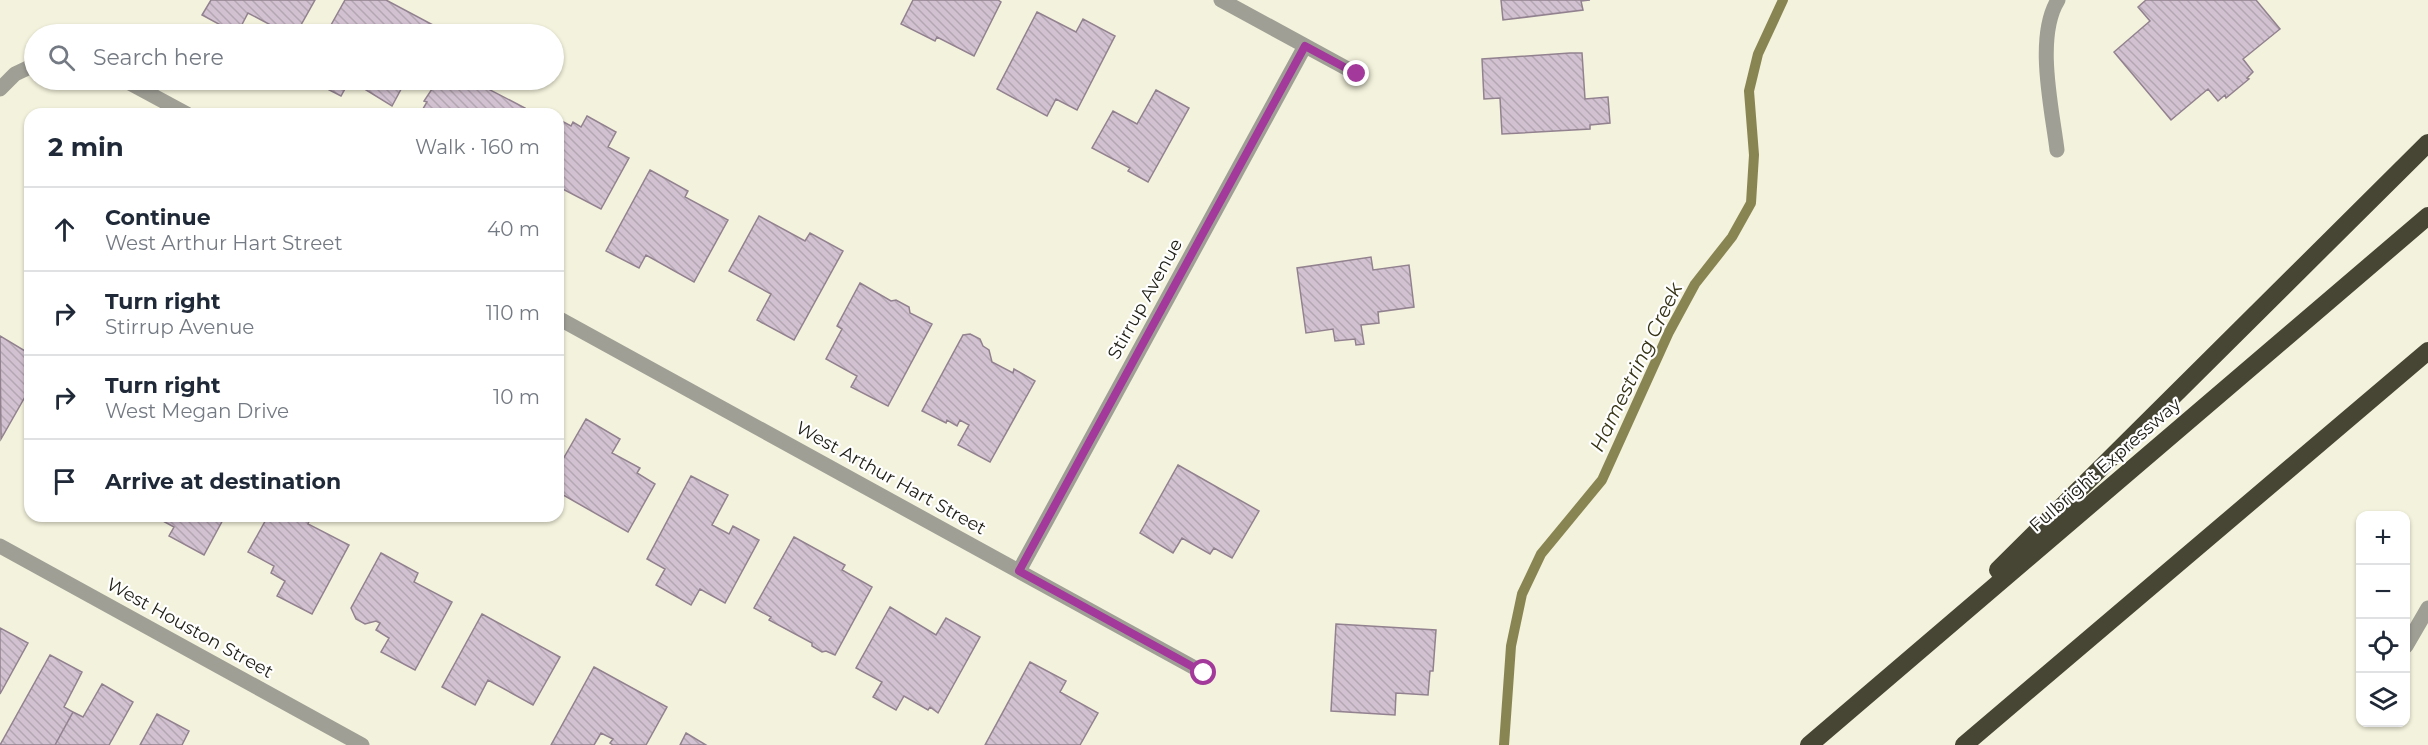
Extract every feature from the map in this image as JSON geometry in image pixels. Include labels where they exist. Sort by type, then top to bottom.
[{"type":"highway","points":[[1894,673],[2428,143]]},
{"type":"highway","name":"Fulbright Expressway","points":[[1809,745],[2428,216]]},
{"type":"highway","points":[[1964,745],[2428,351]]},
{"type":"street","points":[[1221,0],[1357,74]]},
{"type":"street","points":[[2057,150],[2047,73],[2046,38],[2058,0]]},
{"type":"street","name":"Stirrup Avenue","points":[[1019,571],[1305,46]]},
{"type":"street","points":[[0,89],[15,74],[24,70]]},
{"type":"street","points":[[143,90],[176,108]]},
{"type":"street","name":"West Arthur Hart Street","points":[[564,321],[1204,673]]},
{"type":"street","name":"West Houston Street","points":[[0,546],[362,745]]},
{"type":"street","points":[[2410,639],[2428,608]]},
{"type":"building","points":[[211,0],[315,0],[302,24],[269,24],[248,13],[242,24],[219,24],[202,15]]},
{"type":"building","points":[[345,0],[386,0],[431,24],[332,24]]},
{"type":"building","points":[[913,0],[998,0],[1001,2],[974,56],[937,37],[935,41],[901,24]]},
{"type":"building","points":[[1501,0],[1590,0],[1581,1],[1583,10],[1503,20]]},
{"type":"building","points":[[2146,0],[2256,0],[2280,29],[2243,59],[2253,72],[2247,78],[2249,79],[2226,98],[2225,95],[2218,101],[2208,89],[2171,120],[2114,52],[2150,21],[2138,7]]},
{"type":"building","points":[[1037,12],[1076,32],[1083,19],[1115,36],[1077,110],[1056,99],[1047,116],[997,89]]},
{"type":"building","points":[[1582,53],[1585,99],[1608,97],[1610,123],[1590,125],[1590,129],[1502,134],[1500,98],[1484,99],[1482,59]]},
{"type":"building","points":[[329,90],[344,90],[341,96]]},
{"type":"building","points":[[366,90],[401,90],[392,106]]},
{"type":"building","points":[[431,90],[490,90],[525,108],[424,108],[427,102],[424,101]]},
{"type":"building","points":[[1156,90],[1189,108],[1148,182],[1128,171],[1130,168],[1092,148],[1113,111],[1137,124]]},
{"type":"building","points":[[587,116],[616,132],[608,147],[629,158],[601,209],[564,190],[564,122],[571,126],[573,122],[581,127]]},
{"type":"building","points":[[650,170],[688,191],[685,197],[728,220],[694,282],[646,255],[639,268],[606,251]]},
{"type":"building","points":[[759,216],[805,241],[810,233],[843,251],[794,340],[757,320],[771,294],[729,271]]},
{"type":"building","points":[[1371,257],[1373,270],[1409,265],[1414,307],[1378,312],[1379,323],[1361,325],[1364,344],[1356,345],[1355,339],[1335,341],[1333,329],[1306,333],[1297,268]]},
{"type":"building","points":[[860,283],[891,301],[896,300],[909,307],[910,313],[932,324],[888,406],[851,387],[857,376],[826,359],[842,329],[837,326]]},
{"type":"building","points":[[970,334],[980,339],[983,346],[989,350],[992,362],[1013,373],[1014,369],[1035,381],[990,462],[958,445],[969,425],[960,420],[957,426],[947,420],[946,423],[922,411],[963,335]]},
{"type":"building","points":[[0,336],[24,350],[24,399],[1,439]]},
{"type":"building","points":[[586,419],[620,439],[612,453],[640,468],[637,473],[655,484],[628,532],[564,495],[564,458]]},
{"type":"building","points":[[1178,465],[1259,511],[1232,558],[1214,548],[1210,554],[1182,538],[1173,553],[1140,533]]},
{"type":"building","points":[[691,476],[728,495],[712,525],[729,534],[733,526],[759,540],[725,603],[700,589],[691,605],[656,585],[665,569],[647,559]]},
{"type":"building","points":[[165,522],[222,522],[204,555],[169,536],[174,527]]},
{"type":"building","points":[[265,522],[309,522],[308,524],[349,545],[312,614],[277,596],[285,581],[271,573],[274,566],[248,552]]},
{"type":"building","points":[[794,537],[845,565],[842,570],[872,587],[835,655],[826,651],[822,652],[812,646],[812,643],[769,620],[771,617],[754,608]]},
{"type":"building","points":[[381,553],[418,573],[414,582],[452,602],[415,670],[381,652],[389,638],[376,630],[380,623],[376,621],[365,624],[356,619],[351,608]]},
{"type":"building","points":[[890,607],[936,635],[946,618],[980,637],[938,713],[904,696],[896,710],[873,697],[882,682],[856,668]]},
{"type":"building","points":[[482,614],[560,657],[533,705],[488,680],[475,705],[442,687]]},
{"type":"building","points":[[1336,624],[1436,630],[1433,671],[1430,671],[1428,695],[1396,693],[1395,715],[1331,711]]},
{"type":"building","points":[[0,628],[28,643],[0,694]]},
{"type":"building","points":[[50,655],[82,672],[64,707],[73,712],[55,745],[0,745]]},
{"type":"building","points":[[1030,662],[1066,681],[1060,692],[1098,713],[1080,745],[985,745]]},
{"type":"building","points":[[594,667],[667,707],[646,745],[613,745],[610,743],[613,739],[601,733],[594,745],[551,745]]},
{"type":"building","points":[[102,684],[133,702],[109,745],[55,745],[73,712],[83,717]]},
{"type":"building","points":[[157,714],[189,731],[182,745],[140,745]]},
{"type":"building","points":[[686,733],[706,745],[680,745]]},
{"type":"waterway","name":"Hamestring Creek","points":[[1504,745],[1511,646],[1522,594],[1541,554],[1602,480],[1669,332],[1695,284],[1732,237],[1751,203],[1754,155],[1749,91],[1758,54],[1783,0]]},
{"type":"route","points":[[1204,673],[1019,571],[1305,46],[1357,74]]}]
